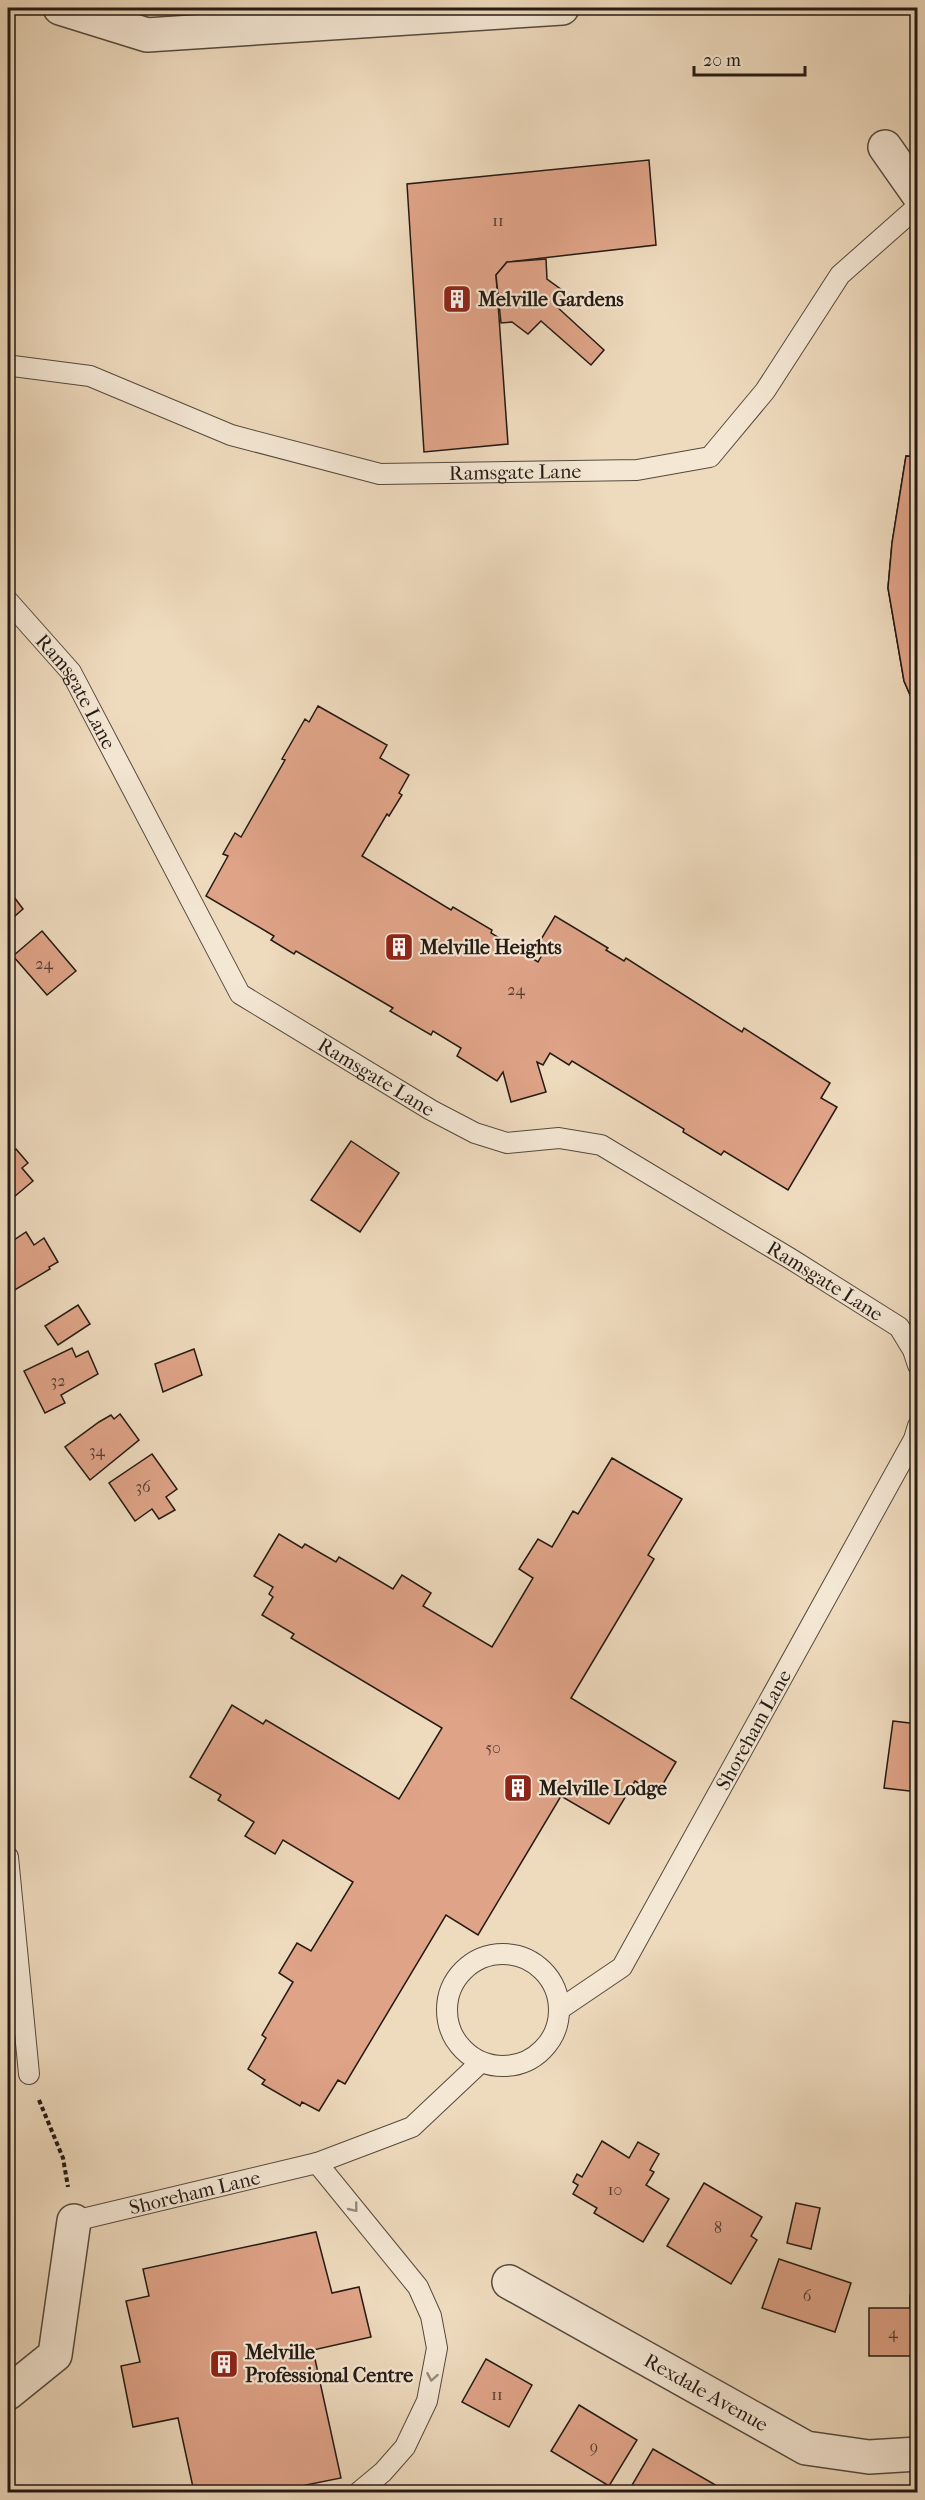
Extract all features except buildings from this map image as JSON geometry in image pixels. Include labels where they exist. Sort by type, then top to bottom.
[{"type":"street","points":[[60,8],[147,35],[562,8]]},
{"type":"street","points":[[885,147],[918,194]]},
{"type":"street","points":[[8,2393],[55,2355],[74,2221]]},
{"type":"street","name":"Rexdale Avenue","points":[[509,2282],[806,2448],[868,2457],[918,2454]]},
{"type":"lane","name":"Ramsgate Lane","points":[[8,368],[13,366],[90,376],[231,435],[380,474],[647,468],[710,457],[765,391],[840,275],[918,206]]},
{"type":"lane","name":"Ramsgate Lane","points":[[8,601],[71,672],[240,993],[431,1110],[475,1133],[507,1143],[559,1138],[601,1145],[791,1259],[898,1327],[915,1358]]},
{"type":"lane","name":"Shoreham Lane","points":[[560,2009],[621,1967],[914,1439],[918,1426]]},
{"type":"lane","points":[[8,1857],[29,2074]]},
{"type":"lane","points":[[494,1954],[514,1955],[532,1961],[547,1973],[556,1990],[560,2009],[557,2028],[548,2045],[534,2058],[517,2065],[499,2066],[481,2062],[466,2052],[454,2038],[448,2021],[447,2003],[452,1986],[463,1971],[477,1960],[494,1954]]},
{"type":"lane","name":"Shoreham Lane","points":[[74,2221],[317,2163],[412,2127],[481,2062]]},
{"type":"lane","points":[[317,2163],[418,2288],[431,2316],[437,2348],[427,2401],[405,2447],[383,2472],[359,2493]]},
{"type":"path","points":[[29,2074],[63,2158],[74,2221]]},
{"type":"place","name":"Melville Gardens","points":[[457,299]]},
{"type":"place","name":"Melville Heights","points":[[399,947]]},
{"type":"place","name":"Melville Lodge","points":[[518,1788]]},
{"type":"place","name":"Melville Professional Centre","points":[[224,2364]]}]
